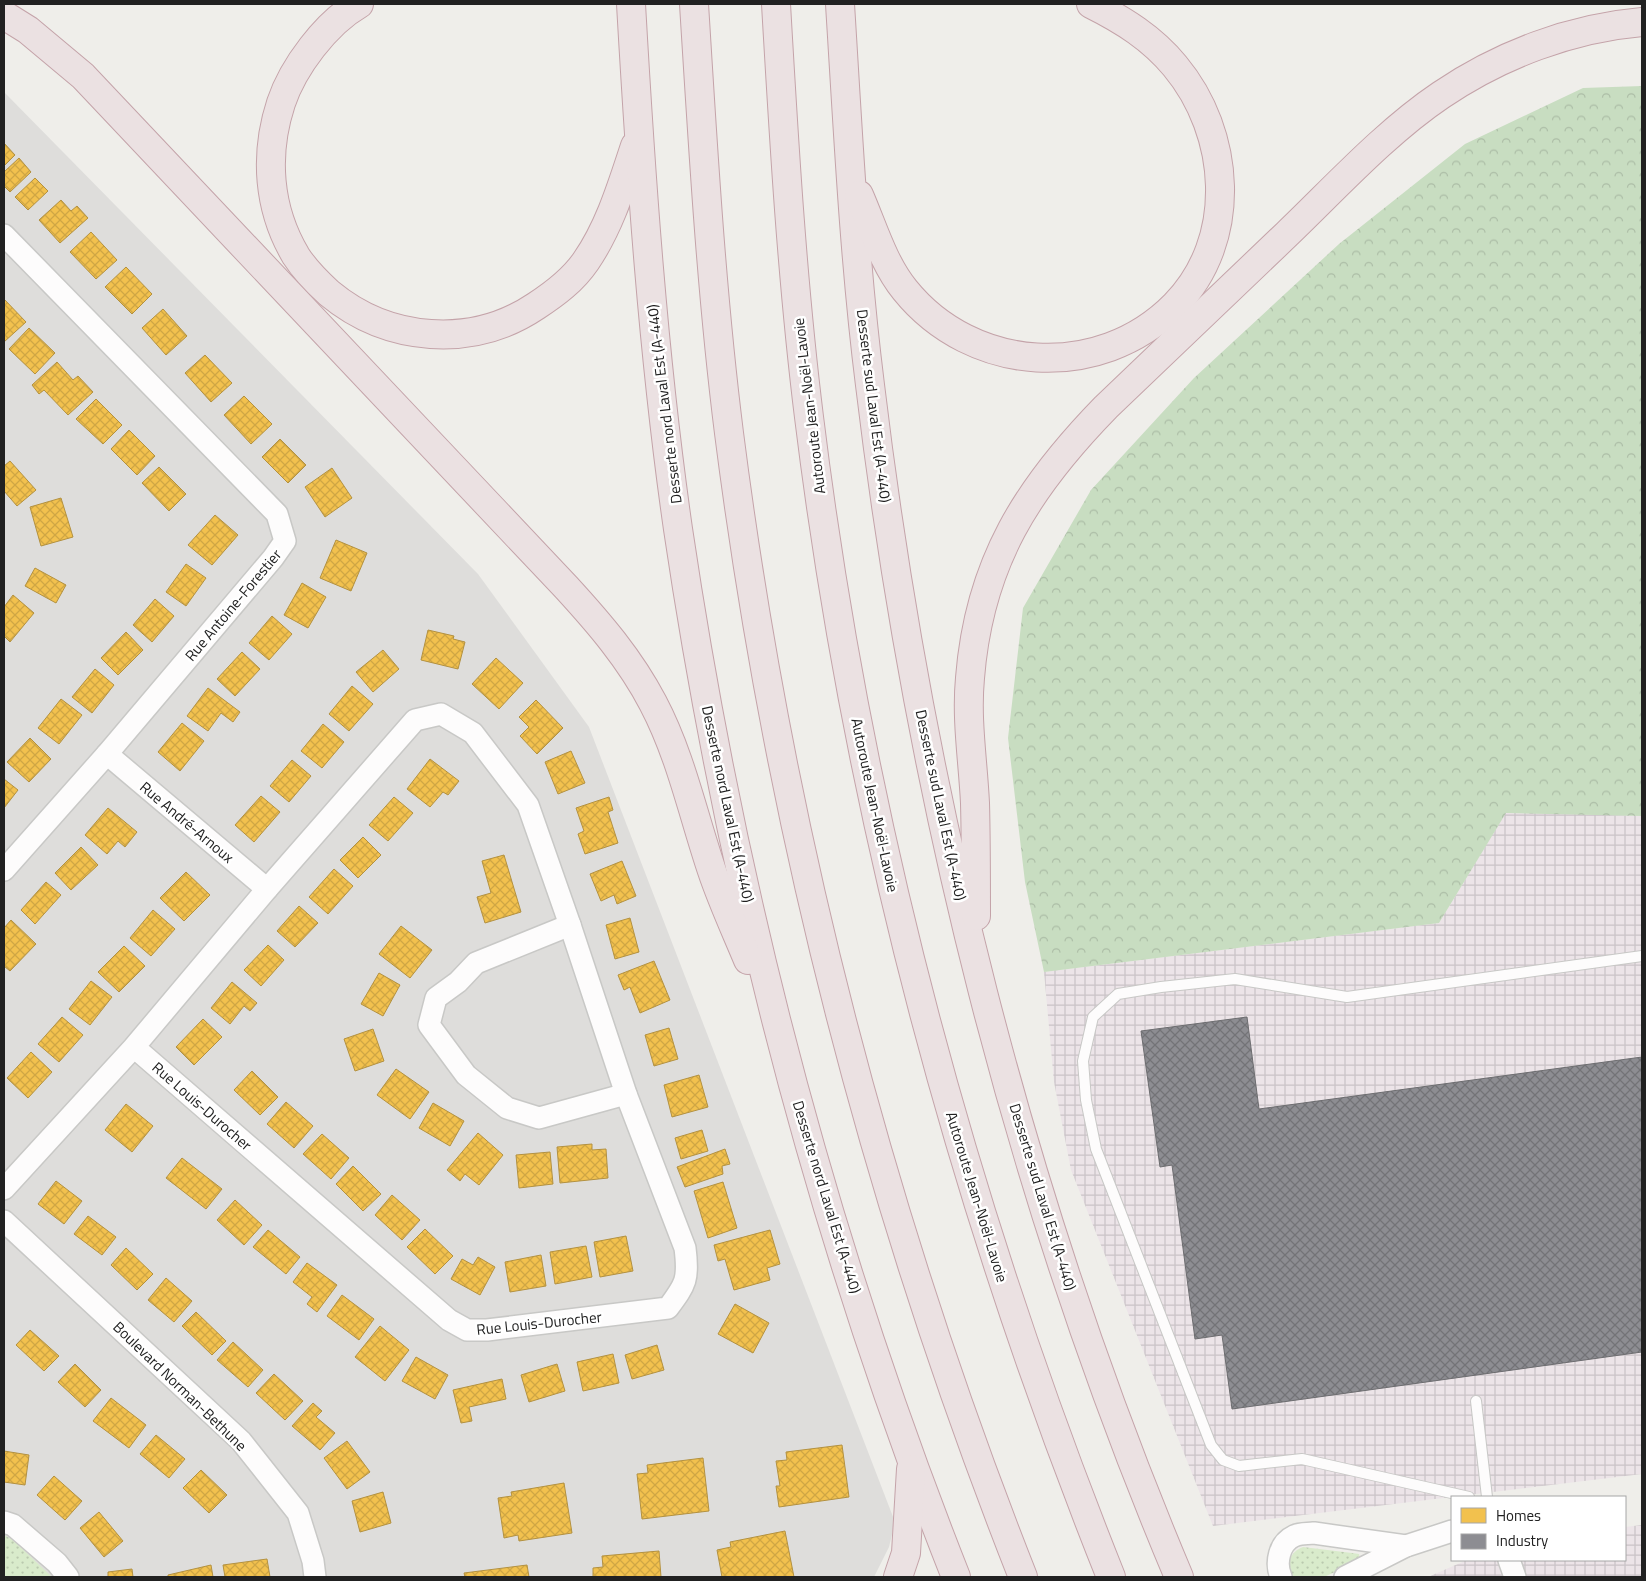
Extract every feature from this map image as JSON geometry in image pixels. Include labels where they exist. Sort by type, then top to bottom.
[{"type":"highway","points":[[359,4],[324,33],[292,78],[284,94],[274,127],[270,168],[272,192],[280,222],[297,258],[323,287],[339,301],[376,322],[396,329],[430,335],[477,331],[511,320],[561,289],[585,262],[606,227],[638,138]]},
{"type":"highway","name":"Desserte nord Laval Est (A-440)","points":[[631,4],[638,138],[657,354],[671,472],[688,591],[710,715],[741,870],[783,1047],[840,1246],[870,1341],[956,1577]]},
{"type":"highway","points":[[694,4],[707,208],[729,432],[760,641],[796,833],[827,967],[888,1189],[949,1379],[1023,1577]]},
{"type":"highway","name":"Autoroute Jean-Noël-Lavoie","points":[[776,4],[786,183],[808,412],[845,659],[872,797],[915,982],[972,1185],[1001,1277],[1054,1430],[1111,1577]]},
{"type":"highway","name":"Desserte sud Laval Est (A-440)","points":[[840,4],[850,173],[869,381],[900,600],[936,792],[976,963],[1018,1119],[1065,1271],[1122,1434],[1179,1577]]},
{"type":"highway","points":[[850,173],[885,256],[905,289],[934,318],[959,335],[972,341],[997,351],[1020,356],[1058,358],[1100,350],[1130,338],[1166,314],[1184,295],[1200,270],[1211,246],[1220,204],[1220,173],[1216,146],[1212,130],[1200,102],[1193,89],[1174,64],[1139,31],[1091,4]]},
{"type":"highway","points":[[4,15],[34,35],[83,76],[566,587],[619,648],[643,686],[663,725],[679,765],[712,873],[783,1047]]},
{"type":"highway","points":[[976,963],[975,801],[969,698],[972,661],[979,617],[996,563],[1015,521],[1037,487],[1066,450],[1106,407],[1362,162],[1424,108],[1441,95],[1479,72],[1530,49],[1592,30],[1642,22]]},
{"type":"highway","points":[[898,1577],[906,1553],[912,1460]]},
{"type":"street","name":"Rue Antoine-Forestier","points":[[4,235],[277,514],[285,541],[273,558],[107,754],[4,870]]},
{"type":"street","name":"Rue Louis-Durocher","points":[[4,1189],[134,1047],[267,889],[415,720],[441,714],[473,733],[528,805],[626,1094],[685,1248],[688,1271],[681,1291],[668,1308],[487,1330],[467,1330],[449,1320],[134,1047]]},
{"type":"street","name":"Rue André-Arnoux","points":[[107,754],[267,889]]},
{"type":"street","points":[[570,925],[476,962],[458,982],[436,998],[429,1025],[466,1075],[507,1108],[539,1118],[626,1094]]},
{"type":"street","name":"Boulevard Norman-Bethune","points":[[4,1221],[241,1441],[298,1513],[313,1561],[315,1577]]},
{"type":"street","points":[[4,1522],[13,1525],[57,1563],[68,1577]]},
{"type":"street","points":[[1281,1577],[1278,1563],[1279,1554],[1285,1544],[1293,1537],[1314,1533],[1377,1551],[1406,1546],[1451,1531]]},
{"type":"street","points":[[1345,1577],[1377,1551]]},
{"type":"street","points":[[1509,1561],[1515,1577]]},
{"type":"lane","points":[[1465,1496],[1302,1459],[1239,1466],[1223,1460],[1211,1445],[1096,1149],[1086,1100],[1083,1061],[1093,1017],[1118,994],[1161,987],[1235,979],[1347,997],[1642,956]]},
{"type":"lane","points":[[1476,1401],[1487,1496]]},
{"type":"shaded area","points":[[4,92],[478,574],[589,727],[895,1522],[889,1547],[874,1577],[4,1577]]},
{"type":"shaded area","points":[[1506,812],[1642,816],[1642,1474],[1213,1526],[1071,1170],[1054,1082],[1044,972],[1439,923]]},
{"type":"shaded area","points":[[1642,1525],[1642,1577],[1428,1577],[1465,1561],[1626,1561],[1626,1527]]},
{"type":"green space","points":[[1642,86],[1642,816],[1506,813],[1439,923],[1044,972],[1025,882],[1008,738],[1023,608],[1091,490],[1194,378],[1339,244],[1465,144],[1583,88]]},
{"type":"green space","points":[[4,1535],[13,1540],[52,1577],[4,1577]]},
{"type":"green space","points":[[1303,1547],[1359,1554],[1360,1559],[1324,1577],[1292,1577],[1289,1568],[1290,1559],[1298,1549]]},
{"type":"building: Homes","points":[[4,143],[15,155],[4,166]]},
{"type":"building: Homes","points":[[19,158],[31,172],[10,192],[4,186],[4,172]]},
{"type":"building: Homes","points":[[35,178],[48,191],[28,210],[15,197]]},
{"type":"building: Homes","points":[[61,200],[71,211],[77,206],[88,218],[60,243],[39,220]]},
{"type":"building: Homes","points":[[91,232],[117,260],[96,279],[70,252]]},
{"type":"building: Homes","points":[[126,267],[152,294],[132,314],[105,287]]},
{"type":"building: Homes","points":[[4,299],[26,322],[4,342]]},
{"type":"building: Homes","points":[[163,309],[187,336],[166,355],[142,328]]},
{"type":"building: Homes","points":[[29,328],[55,353],[35,374],[9,349]]},
{"type":"building: Homes","points":[[205,355],[232,383],[211,402],[185,373]]},
{"type":"building: Homes","points":[[57,362],[73,380],[78,376],[93,392],[68,415],[44,390],[39,394],[32,385]]},
{"type":"building: Homes","points":[[244,396],[272,424],[251,444],[224,415]]},
{"type":"building: Homes","points":[[96,399],[122,425],[103,444],[76,419]]},
{"type":"building: Homes","points":[[129,430],[155,456],[137,475],[111,449]]},
{"type":"building: Homes","points":[[280,439],[306,465],[288,483],[262,457]]},
{"type":"building: Homes","points":[[10,461],[36,490],[17,506],[4,491],[4,466]]},
{"type":"building: Homes","points":[[159,467],[186,494],[169,511],[142,483]]},
{"type":"building: Homes","points":[[332,468],[352,498],[325,517],[305,487]]},
{"type":"building: Homes","points":[[61,498],[73,537],[41,546],[30,507]]},
{"type":"building: Homes","points":[[215,515],[238,535],[212,565],[188,545]]},
{"type":"building: Homes","points":[[336,540],[367,553],[351,591],[320,578]]},
{"type":"building: Homes","points":[[186,564],[206,578],[186,606],[166,592]]},
{"type":"building: Homes","points":[[35,568],[66,585],[56,603],[25,586]]},
{"type":"building: Homes","points":[[302,583],[326,597],[308,628],[284,615]]},
{"type":"building: Homes","points":[[13,595],[34,613],[10,642],[4,636],[4,607]]},
{"type":"building: Homes","points":[[155,599],[174,616],[152,642],[133,625]]},
{"type":"building: Homes","points":[[272,616],[292,634],[269,660],[249,643]]},
{"type":"building: Homes","points":[[428,630],[454,636],[453,639],[465,642],[458,669],[421,660]]},
{"type":"building: Homes","points":[[126,632],[143,650],[118,675],[101,658]]},
{"type":"building: Homes","points":[[383,650],[399,669],[373,692],[356,672]]},
{"type":"building: Homes","points":[[242,652],[260,669],[235,696],[217,679]]},
{"type":"building: Homes","points":[[496,658],[523,683],[499,709],[472,684]]},
{"type":"building: Homes","points":[[95,669],[114,685],[92,713],[72,697]]},
{"type":"building: Homes","points":[[352,686],[373,704],[349,731],[329,714]]},
{"type":"building: Homes","points":[[208,688],[240,712],[233,722],[221,713],[208,731],[187,716]]},
{"type":"building: Homes","points":[[61,699],[82,715],[59,744],[38,728]]},
{"type":"building: Homes","points":[[536,700],[563,728],[537,754],[520,736],[529,727],[519,717]]},
{"type":"building: Homes","points":[[182,723],[204,741],[180,771],[158,752]]},
{"type":"building: Homes","points":[[323,724],[344,742],[322,768],[301,751]]},
{"type":"building: Homes","points":[[30,738],[51,759],[29,782],[7,762]]},
{"type":"building: Homes","points":[[571,751],[585,783],[558,794],[545,762]]},
{"type":"building: Homes","points":[[430,759],[459,781],[448,795],[443,792],[430,807],[407,789]]},
{"type":"building: Homes","points":[[292,760],[311,776],[289,802],[270,786]]},
{"type":"building: Homes","points":[[4,779],[18,790],[4,808]]},
{"type":"building: Homes","points":[[261,796],[280,812],[254,842],[235,825]]},
{"type":"building: Homes","points":[[394,797],[413,813],[388,841],[369,825]]},
{"type":"building: Homes","points":[[609,797],[613,810],[608,812],[618,843],[585,854],[578,834],[584,831],[576,808]]},
{"type":"building: Homes","points":[[108,808],[137,832],[125,847],[118,841],[107,854],[85,835]]},
{"type":"building: Homes","points":[[363,837],[381,855],[358,878],[340,860]]},
{"type":"building: Homes","points":[[81,847],[98,865],[71,890],[55,873]]},
{"type":"building: Homes","points":[[504,855],[521,912],[485,923],[477,897],[491,893],[482,861]]},
{"type":"building: Homes","points":[[622,861],[636,896],[617,904],[614,895],[601,901],[590,874]]},
{"type":"building: Homes","points":[[334,869],[353,886],[328,914],[309,897]]},
{"type":"building: Homes","points":[[186,872],[210,895],[184,921],[160,898]]},
{"type":"building: Homes","points":[[46,882],[61,895],[35,924],[21,910]]},
{"type":"building: Homes","points":[[299,906],[318,923],[295,947],[277,931]]},
{"type":"building: Homes","points":[[153,910],[175,929],[151,956],[130,938]]},
{"type":"building: Homes","points":[[630,918],[639,952],[615,959],[606,925]]},
{"type":"building: Homes","points":[[11,920],[36,944],[10,971],[4,966],[4,928]]},
{"type":"building: Homes","points":[[401,926],[432,950],[410,978],[379,954]]},
{"type":"building: Homes","points":[[268,945],[284,960],[261,986],[244,970]]},
{"type":"building: Homes","points":[[124,946],[145,966],[119,992],[98,972]]},
{"type":"building: Homes","points":[[654,961],[670,1000],[640,1013],[630,987],[624,990],[618,975]]},
{"type":"building: Homes","points":[[379,973],[400,985],[383,1016],[361,1004]]},
{"type":"building: Homes","points":[[91,981],[112,997],[90,1025],[69,1009]]},
{"type":"building: Homes","points":[[232,982],[257,1003],[250,1011],[244,1006],[230,1024],[211,1008]]},
{"type":"building: Homes","points":[[62,1017],[83,1035],[59,1062],[38,1044]]},
{"type":"building: Homes","points":[[203,1019],[222,1037],[194,1065],[176,1047]]},
{"type":"building: Homes","points":[[669,1028],[678,1059],[654,1066],[645,1035]]},
{"type":"building: Homes","points":[[373,1029],[384,1061],[355,1071],[344,1039]]},
{"type":"building: Homes","points":[[31,1052],[52,1072],[28,1098],[7,1078]]},
{"type":"building: Homes","points":[[396,1069],[429,1092],[410,1119],[377,1095]]},
{"type":"building: Homes","points":[[252,1071],[278,1097],[260,1115],[234,1090]]},
{"type":"building: Homes","points":[[699,1075],[708,1107],[672,1117],[664,1085]]},
{"type":"building: Homes","points":[[286,1102],[313,1126],[294,1148],[267,1124]]},
{"type":"building: Homes","points":[[433,1103],[464,1121],[450,1146],[419,1128]]},
{"type":"building: Homes","points":[[126,1104],[153,1126],[132,1152],[105,1130]]},
{"type":"building: Homes","points":[[702,1130],[708,1151],[681,1159],[675,1138]]},
{"type":"building: Homes","points":[[478,1133],[503,1155],[479,1185],[465,1174],[460,1181],[447,1170]]},
{"type":"building: Homes","points":[[322,1134],[349,1158],[331,1179],[303,1154]]},
{"type":"building: Homes","points":[[592,1144],[592,1150],[606,1149],[608,1178],[560,1183],[557,1147]]},
{"type":"building: Homes","points":[[725,1149],[730,1164],[722,1166],[723,1174],[685,1187],[677,1167]]},
{"type":"building: Homes","points":[[550,1152],[553,1184],[519,1188],[516,1155]]},
{"type":"building: Homes","points":[[182,1158],[222,1189],[206,1209],[166,1178]]},
{"type":"building: Homes","points":[[353,1166],[381,1194],[363,1211],[336,1184]]},
{"type":"building: Homes","points":[[56,1181],[82,1201],[64,1224],[38,1204]]},
{"type":"building: Homes","points":[[723,1182],[737,1228],[708,1238],[694,1191]]},
{"type":"building: Homes","points":[[392,1195],[420,1220],[402,1240],[375,1215]]},
{"type":"building: Homes","points":[[235,1200],[262,1225],[244,1245],[217,1220]]},
{"type":"building: Homes","points":[[88,1216],[116,1237],[102,1255],[74,1234]]},
{"type":"building: Homes","points":[[425,1229],[453,1256],[435,1274],[407,1247]]},
{"type":"building: Homes","points":[[268,1230],[300,1257],[286,1274],[253,1247]]},
{"type":"building: Homes","points":[[770,1230],[780,1264],[767,1268],[770,1280],[734,1290],[725,1259],[718,1261],[714,1245]]},
{"type":"building: Homes","points":[[626,1236],[633,1271],[600,1277],[594,1242]]},
{"type":"building: Homes","points":[[586,1246],[592,1277],[555,1284],[550,1252]]},
{"type":"building: Homes","points":[[126,1248],[153,1274],[137,1290],[111,1265]]},
{"type":"building: Homes","points":[[541,1255],[546,1286],[510,1292],[505,1262]]},
{"type":"building: Homes","points":[[478,1257],[495,1267],[480,1295],[451,1279],[462,1259],[473,1265]]},
{"type":"building: Homes","points":[[307,1263],[337,1285],[317,1312],[307,1304],[312,1297],[293,1282]]},
{"type":"building: Homes","points":[[166,1278],[192,1301],[174,1322],[148,1300]]},
{"type":"building: Homes","points":[[342,1295],[374,1319],[359,1340],[327,1316]]},
{"type":"building: Homes","points":[[735,1304],[769,1323],[753,1353],[718,1334]]},
{"type":"building: Homes","points":[[196,1312],[226,1341],[212,1355],[182,1326]]},
{"type":"building: Homes","points":[[380,1326],[409,1350],[385,1381],[355,1357]]},
{"type":"building: Homes","points":[[30,1330],[59,1356],[44,1371],[16,1345]]},
{"type":"building: Homes","points":[[233,1342],[263,1370],[248,1387],[217,1360]]},
{"type":"building: Homes","points":[[657,1345],[664,1370],[632,1379],[625,1355]]},
{"type":"building: Homes","points":[[613,1354],[619,1383],[583,1391],[577,1362]]},
{"type":"building: Homes","points":[[416,1357],[448,1375],[435,1399],[402,1381]]},
{"type":"building: Homes","points":[[75,1364],[101,1390],[85,1407],[58,1382]]},
{"type":"building: Homes","points":[[557,1364],[565,1391],[529,1402],[521,1375]]},
{"type":"building: Homes","points":[[274,1374],[303,1401],[285,1420],[256,1393]]},
{"type":"building: Homes","points":[[502,1379],[506,1399],[469,1407],[472,1421],[461,1423],[453,1390]]},
{"type":"building: Homes","points":[[111,1398],[146,1425],[129,1448],[93,1421]]},
{"type":"building: Homes","points":[[313,1403],[322,1411],[316,1417],[335,1433],[320,1450],[292,1426]]},
{"type":"building: Homes","points":[[156,1435],[185,1459],[169,1478],[140,1454]]},
{"type":"building: Homes","points":[[347,1441],[370,1472],[347,1489],[324,1458]]},
{"type":"building: Homes","points":[[842,1445],[849,1497],[779,1507],[776,1486],[780,1486],[776,1461],[787,1460],[786,1452]]},
{"type":"building: Homes","points":[[4,1451],[29,1455],[25,1485],[4,1482]]},
{"type":"building: Homes","points":[[703,1458],[709,1511],[642,1519],[637,1474],[648,1473],[647,1465]]},
{"type":"building: Homes","points":[[201,1470],[227,1495],[209,1513],[183,1488]]},
{"type":"building: Homes","points":[[54,1476],[82,1501],[65,1520],[37,1495]]},
{"type":"building: Homes","points":[[564,1483],[572,1533],[519,1541],[518,1535],[504,1538],[498,1498],[512,1496],[511,1492]]},
{"type":"building: Homes","points":[[383,1492],[391,1523],[360,1532],[352,1501]]},
{"type":"building: Homes","points":[[99,1512],[123,1541],[104,1557],[80,1528]]},
{"type":"building: Homes","points":[[785,1531],[794,1577],[722,1577],[717,1550],[731,1547],[730,1542]]},
{"type":"building: Homes","points":[[659,1551],[661,1577],[593,1577],[593,1568],[603,1567],[602,1556]]},
{"type":"building: Homes","points":[[267,1559],[270,1577],[225,1577],[223,1565]]},
{"type":"building: Homes","points":[[211,1565],[213,1577],[168,1577],[168,1575]]},
{"type":"building: Homes","points":[[527,1565],[529,1577],[465,1577],[464,1573]]},
{"type":"building: Homes","points":[[132,1569],[133,1577],[108,1577],[108,1572]]},
{"type":"building: Industry","points":[[1247,1017],[1259,1109],[1642,1057],[1642,1352],[1232,1409],[1222,1335],[1195,1339],[1172,1165],[1160,1167],[1141,1031]]}]
